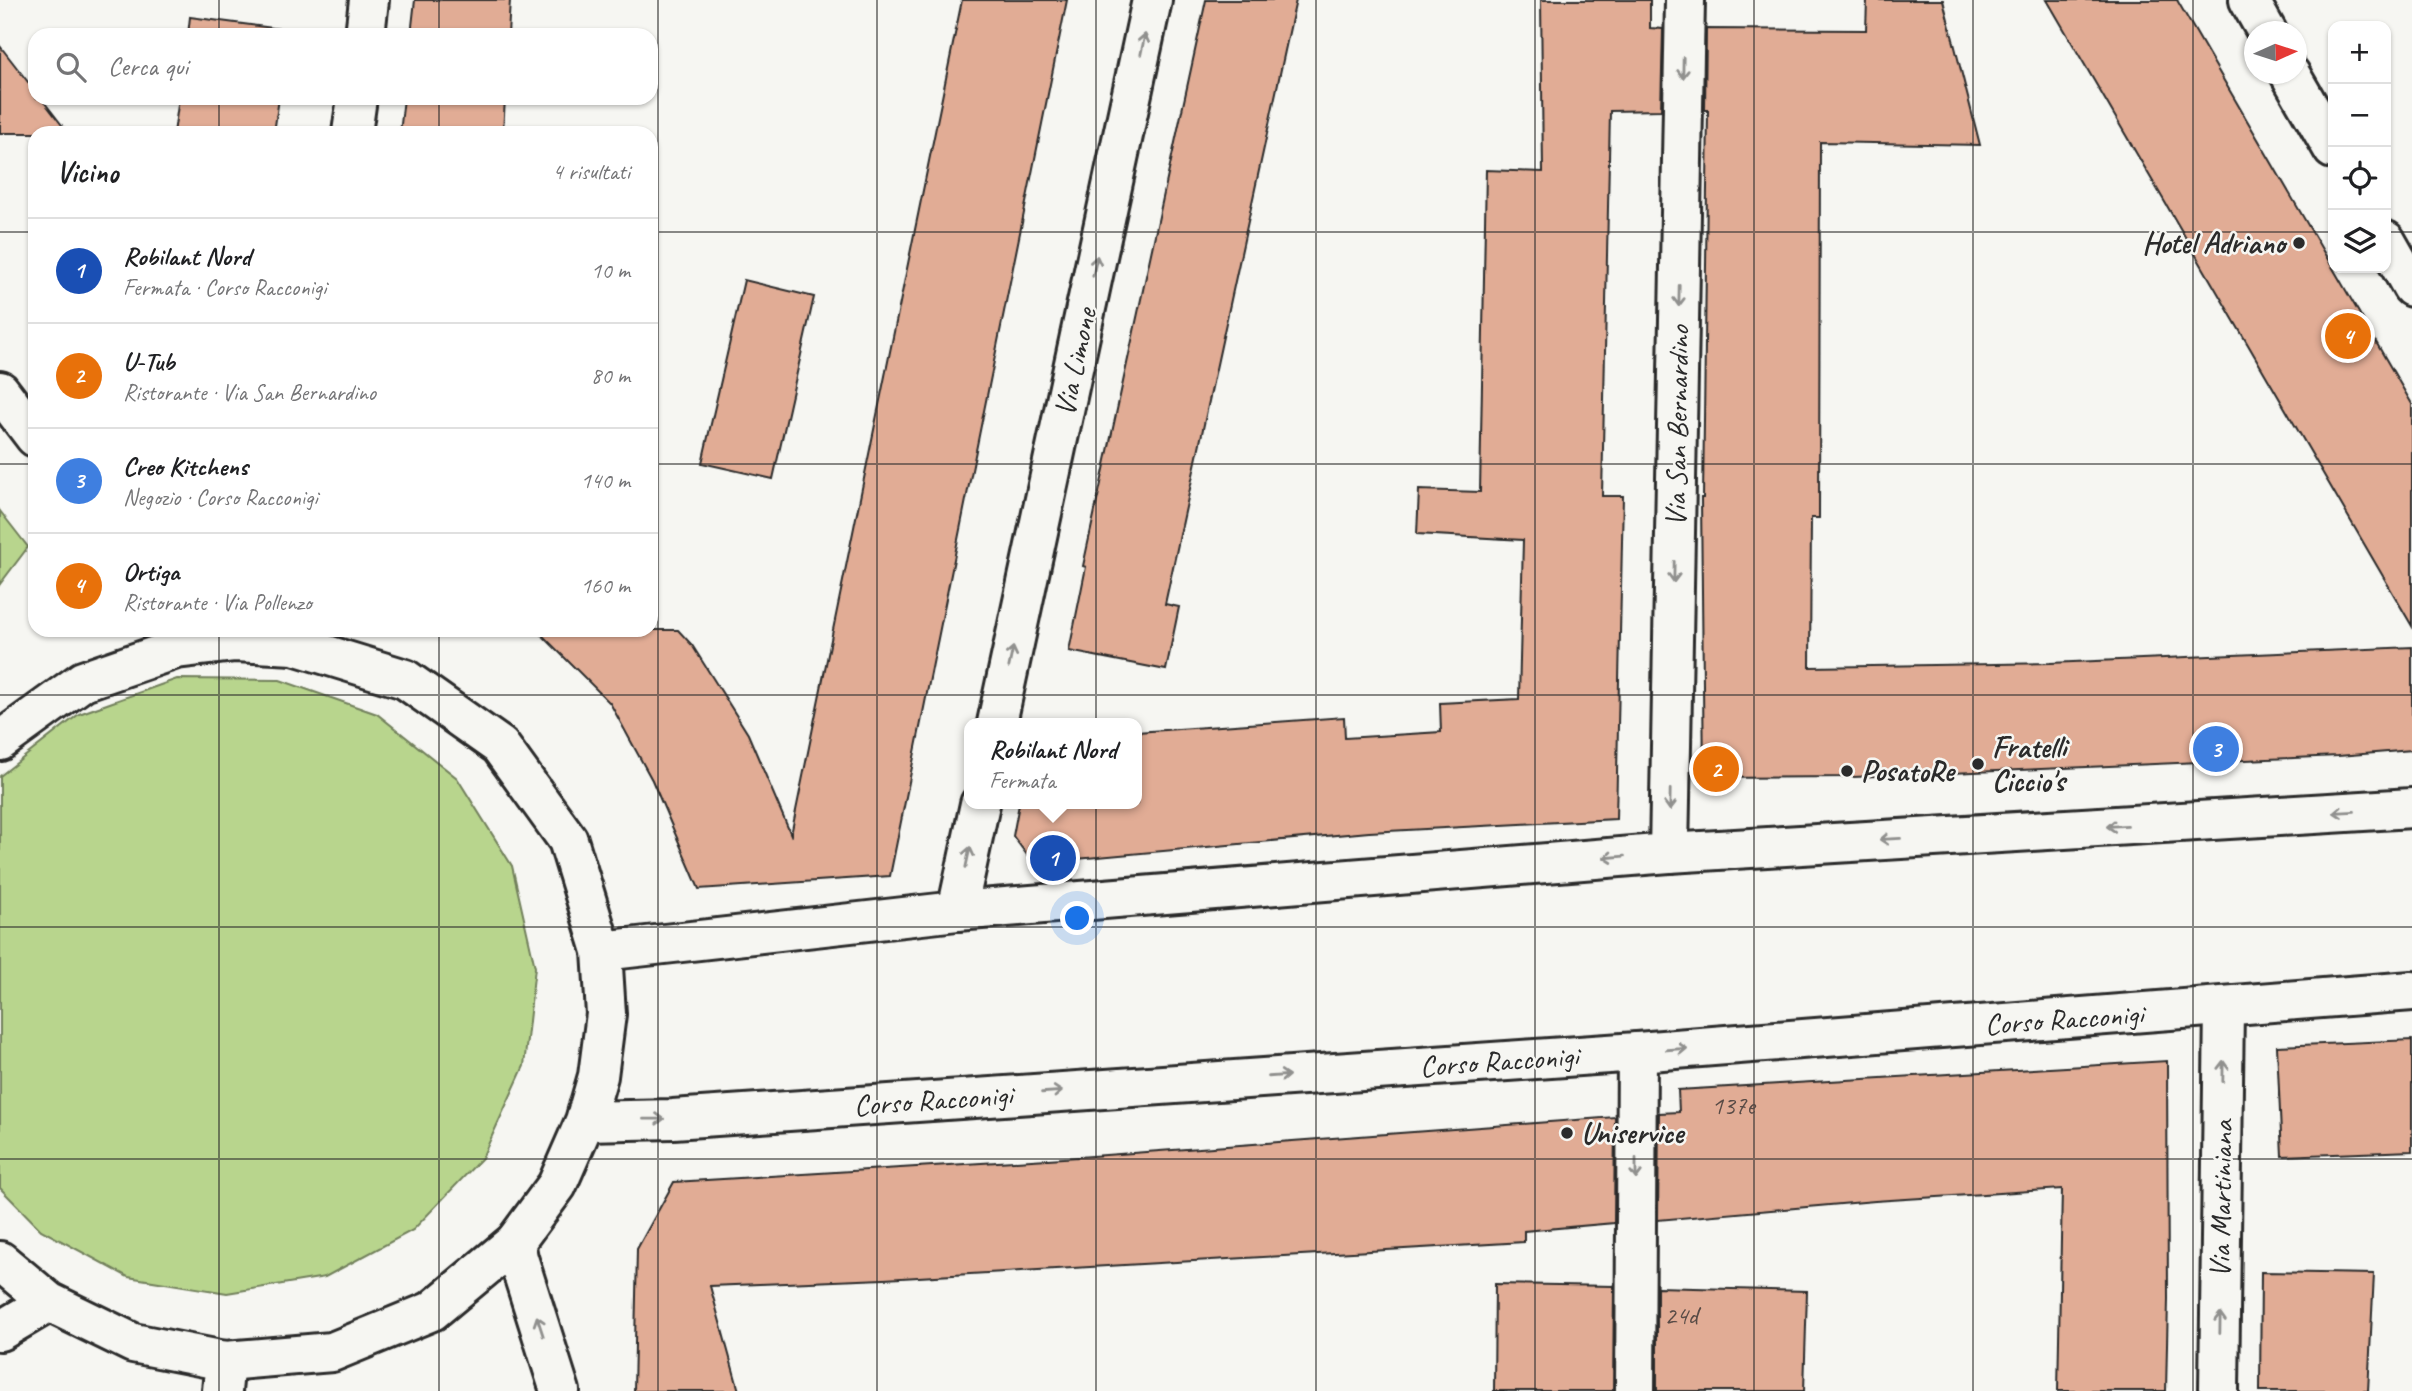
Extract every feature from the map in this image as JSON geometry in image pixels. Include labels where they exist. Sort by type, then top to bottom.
[{"type":"street","points":[[366,28],[369,0]]},
{"type":"street","name":"Via Limone","points":[[998,718],[1152,0]]},
{"type":"street","name":"Via San Bernardino","points":[[1669,853],[1685,0]]},
{"type":"street","points":[[2249,0],[2261,21]]},
{"type":"street","points":[[2296,84],[2332,147]]},
{"type":"street","points":[[353,126],[356,105]]},
{"type":"street","points":[[2391,250],[2412,287]]},
{"type":"street","points":[[0,391],[28,429]]},
{"type":"street","points":[[0,741],[83,681],[171,640],[235,642],[294,637],[405,679],[500,746],[568,840],[602,951],[606,1014],[598,1076],[585,1121],[557,1185],[515,1242],[432,1311],[332,1352],[223,1376],[133,1343],[48,1302],[0,1261]]},
{"type":"street","points":[[602,951],[957,911],[1669,853],[2412,808]]},
{"type":"street","points":[[957,911],[979,809]]},
{"type":"street","name":"Corso Racconigi","points":[[585,1121],[673,1119],[1637,1052],[2412,991]]},
{"type":"street","name":"Via Martiniana","points":[[2219,1391],[2224,1007]]},
{"type":"street","points":[[1634,1391],[1637,1052]]},
{"type":"street","points":[[515,1242],[561,1391]]},
{"type":"street","points":[[0,1331],[48,1302]]},
{"type":"green space","points":[[0,511],[28,547],[0,584]]},
{"type":"green space","points":[[177,679],[280,680],[377,714],[457,778],[512,866],[535,967],[524,1066],[482,1158],[413,1230],[325,1277],[227,1293],[128,1277],[41,1230],[0,1188],[0,776],[79,714]]},
{"type":"building","points":[[415,0],[510,0],[508,28],[412,28]]},
{"type":"building","points":[[962,0],[1067,0],[890,876],[699,889],[652,780],[610,703],[544,637],[658,637],[658,630],[678,630],[692,645],[748,734],[791,835]]},
{"type":"building","points":[[1206,0],[1296,0],[1165,604],[1179,607],[1166,670],[1069,651],[1086,567],[1083,566]]},
{"type":"building","points":[[1541,0],[1650,0],[1650,28],[1663,29],[1661,110],[1610,111],[1602,496],[1623,496],[1616,819],[1369,832],[1033,863],[1013,836],[1018,809],[1142,809],[1142,732],[1344,717],[1345,738],[1441,732],[1440,703],[1519,699],[1523,540],[1417,534],[1419,490],[1480,492],[1486,170],[1543,172]]},
{"type":"building","points":[[1867,0],[1943,0],[1980,145],[1820,142],[1819,518],[1811,518],[1810,667],[2050,663],[2412,647],[2412,750],[2338,756],[1853,777],[1704,778],[1701,498],[1708,110],[1705,110],[1706,29],[1866,30]]},
{"type":"building","points":[[2047,0],[2177,0],[2328,260],[2328,273],[2336,273],[2412,404],[2412,626]]},
{"type":"building","points":[[190,17],[273,28],[189,28]]},
{"type":"building","points":[[0,46],[28,82],[28,105],[46,105],[63,126],[28,126],[28,133],[0,133]]},
{"type":"building","points":[[178,105],[278,105],[275,126],[175,126]]},
{"type":"building","points":[[403,105],[505,105],[503,126],[401,126]]},
{"type":"building","points":[[744,280],[814,297],[773,479],[702,463]]},
{"type":"building","points":[[2412,1040],[2412,1151],[2282,1156],[2277,1046]]},
{"type":"building","points":[[2167,1061],[2166,1391],[2058,1391],[2062,1189],[1875,1201],[1658,1220],[1659,1113],[1679,1112],[1678,1090]]},
{"type":"building","points":[[1615,1117],[1614,1223],[1524,1231],[1524,1242],[884,1279],[710,1286],[739,1391],[634,1391],[637,1249],[674,1182],[1079,1157]]},
{"type":"building","points":[[2261,1272],[2374,1274],[2368,1391],[2260,1391]]},
{"type":"building","points":[[1495,1284],[1614,1286],[1613,1391],[1494,1391]]},
{"type":"building","points":[[1657,1287],[1807,1291],[1804,1391],[1657,1391]]},
{"type":"place","name":"Hotel Adriano","points":[[2299,243]]},
{"type":"place","name":"Ortiga","points":[[2348,336]]},
{"type":"place","name":"Creo Kitchens","points":[[2216,749]]},
{"type":"place","name":"Fratelli Ciccio's","points":[[1978,764]]},
{"type":"place","name":"U-Tub","points":[[1716,769]]},
{"type":"place","name":"PosatoRe","points":[[1847,771]]},
{"type":"place","name":"Robilant Nord","points":[[1053,858]]},
{"type":"place","name":"Uniservice","points":[[1567,1133]]}]
